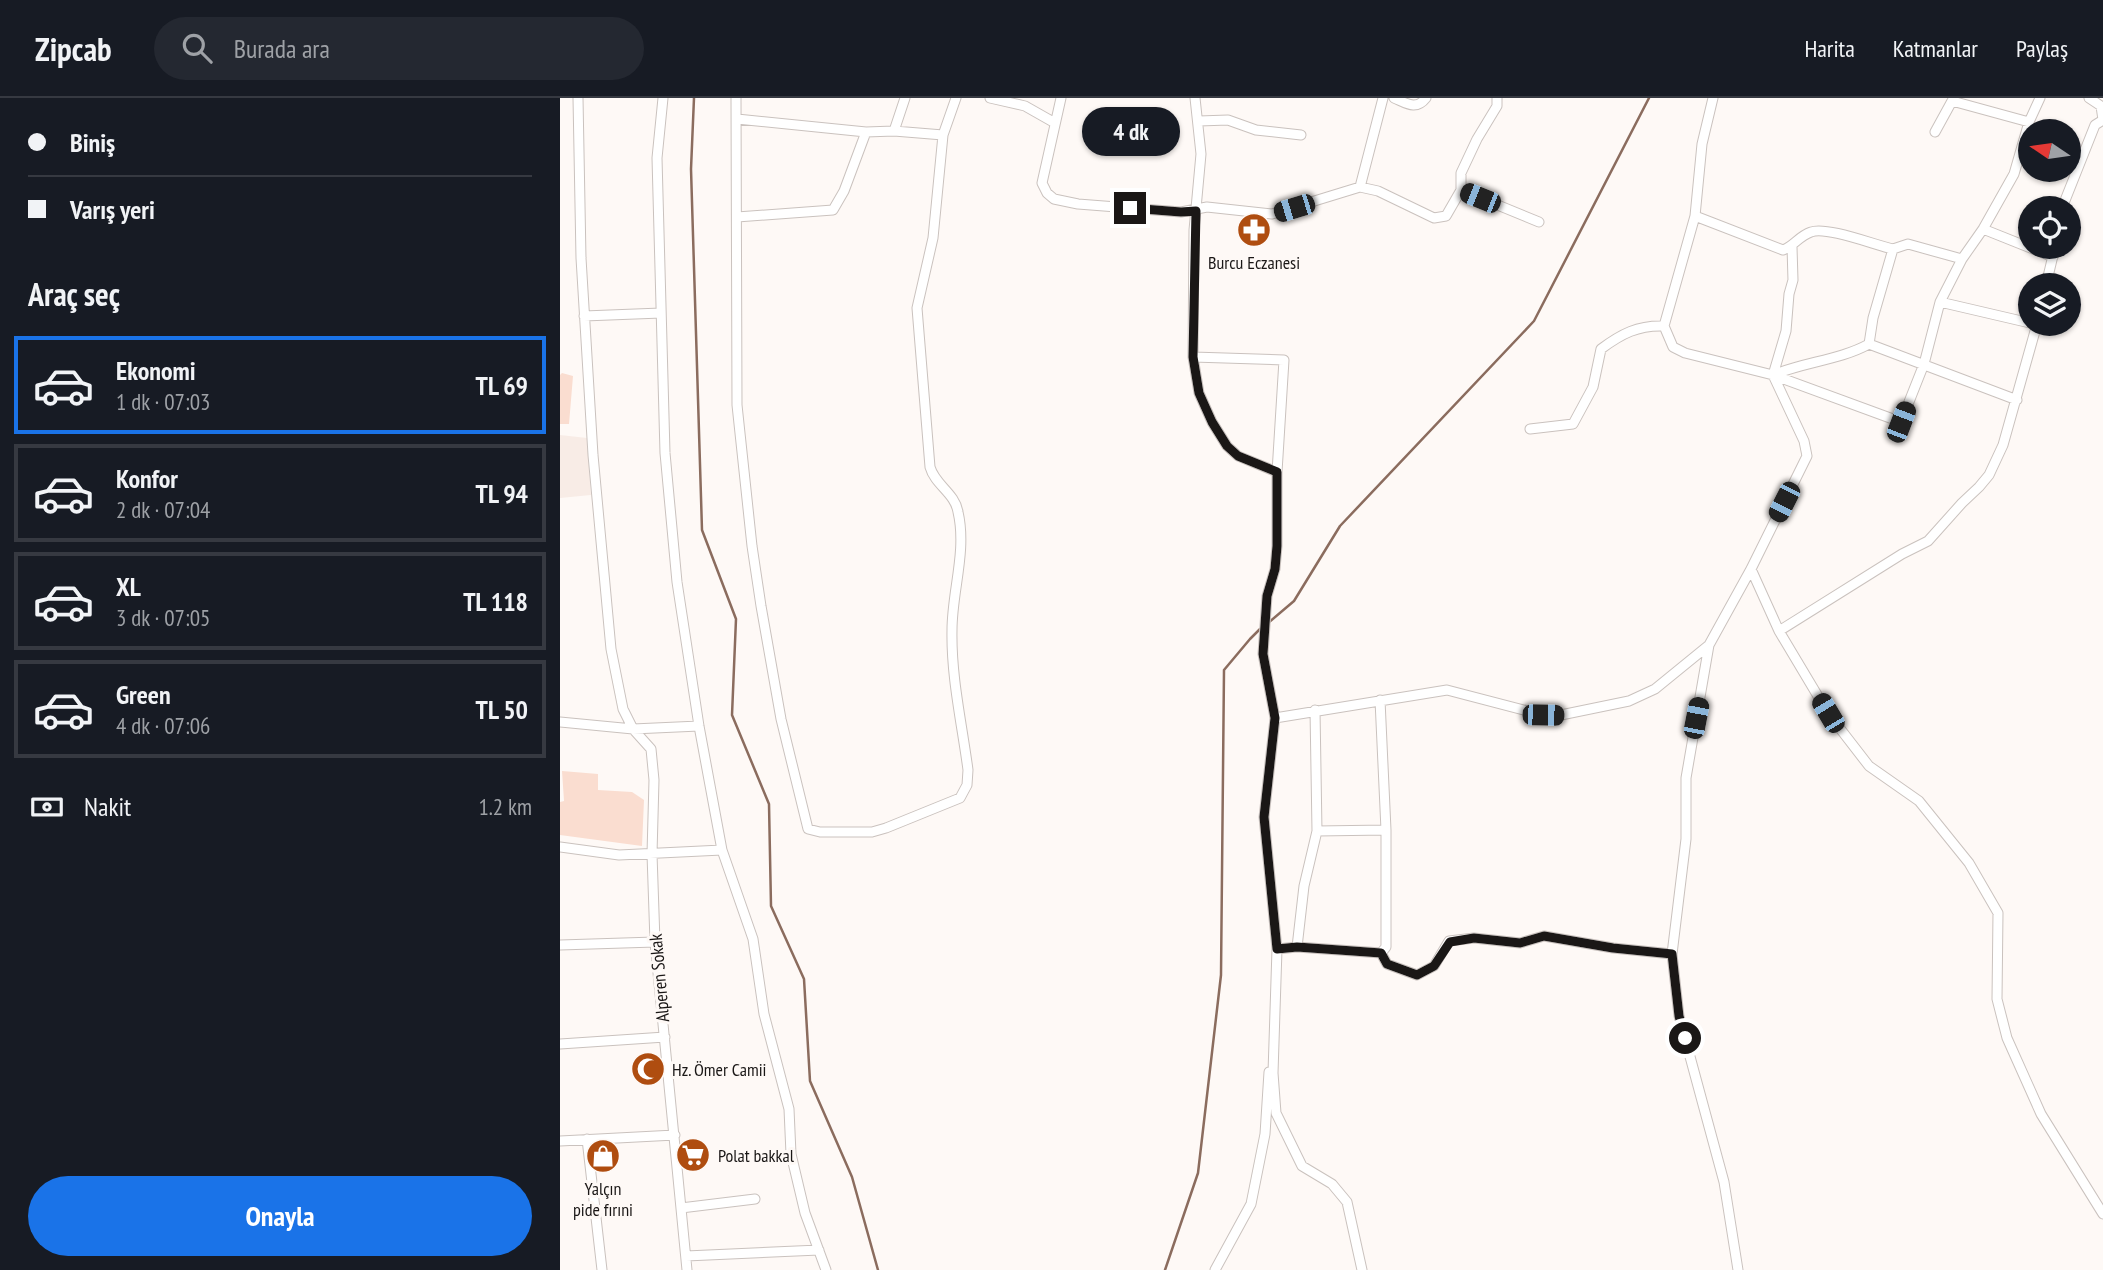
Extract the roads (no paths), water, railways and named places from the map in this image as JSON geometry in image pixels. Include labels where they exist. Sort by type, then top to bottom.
[{"type":"street","name":"Alperen Sokak","points":[[578,98],[584,316],[593,454],[611,649],[623,709],[633,729],[651,748],[654,780],[652,854],[655,942],[687,1270]]},
{"type":"street","points":[[663,98],[657,158],[665,453],[677,582],[699,726],[722,850],[753,939],[764,1014],[789,1109],[791,1154],[805,1213],[827,1270]]},
{"type":"street","points":[[736,98],[737,405],[752,546],[781,719],[808,829],[820,832],[872,832],[886,828],[960,798],[967,785],[968,770],[952,646],[952,616],[960,560],[959,512],[951,496],[933,478],[930,467],[917,320],[917,308],[933,238],[943,135],[956,98]]},
{"type":"street","points":[[894,131],[905,98]]},
{"type":"street","points":[[990,98],[1025,106],[1055,123]]},
{"type":"street","points":[[1061,98],[1042,183],[1054,199],[1078,204],[1181,212],[1207,207],[1272,214],[1360,187],[1378,191],[1434,218],[1446,216],[1461,190],[1461,173],[1497,106],[1497,98]]},
{"type":"street","points":[[1195,98],[1201,154],[1196,211],[1193,357],[1199,393],[1227,446],[1238,456],[1277,472]]},
{"type":"street","points":[[1360,187],[1383,98]]},
{"type":"street","points":[[1394,98],[1413,106],[1422,103],[1426,98]]},
{"type":"street","points":[[1713,98],[1702,144],[1695,216],[1664,326],[1673,347],[1685,353],[1773,375],[1901,422],[1924,363],[1940,302],[1962,259],[1983,229],[2014,174],[2018,160]]},
{"type":"street","points":[[2030,119],[2040,98]]},
{"type":"street","points":[[2067,196],[2095,125],[2103,120],[2101,106],[2089,98]]},
{"type":"street","points":[[1935,132],[1952,101],[2021,119]]},
{"type":"street","points":[[737,119],[866,132],[943,135]]},
{"type":"street","points":[[1199,121],[1228,120],[1256,130],[1301,135]]},
{"type":"street","points":[[737,217],[822,213],[833,210],[844,191],[866,132]]},
{"type":"street","points":[[1461,190],[1539,222]]},
{"type":"street","points":[[1695,216],[1783,250],[1792,247],[1801,236],[1815,230],[1893,249],[1908,244],[1962,259]]},
{"type":"street","points":[[1983,229],[2018,240]]},
{"type":"street","points":[[1738,1270],[1724,1182],[1679,1016],[1672,954],[1686,839],[1686,778],[1709,645],[1751,569],[1807,456],[1804,441],[1773,375],[1786,331],[1789,294],[1793,281],[1792,247]]},
{"type":"street","points":[[1869,344],[1872,318],[1893,249]]},
{"type":"street","points":[[1940,302],[2018,320]]},
{"type":"street","points":[[584,316],[661,313]]},
{"type":"street","points":[[1530,429],[1573,424],[1593,387],[1601,349],[1634,329],[1648,325],[1664,326]]},
{"type":"street","points":[[1779,631],[1902,554],[1936,536],[1989,475],[2003,445],[2017,400],[2031,336]]},
{"type":"street","points":[[1773,375],[1794,366],[1856,351],[1869,344],[2017,400]]},
{"type":"street","points":[[1193,357],[1284,360],[1277,472],[1276,558],[1267,596],[1263,654],[1275,718],[1264,817],[1277,949],[1273,1073],[1276,1113],[1302,1166],[1332,1184],[1347,1202],[1362,1270]]},
{"type":"street","points":[[1751,569],[1779,631],[1828,713],[1869,766],[1919,801],[1969,863],[1998,913],[1997,999],[2007,1038],[2041,1114],[2103,1214]]},
{"type":"street","points":[[1275,718],[1447,690],[1543,715],[1561,715],[1629,701],[1655,689],[1709,645]]},
{"type":"street","points":[[1380,699],[1386,830],[1386,947],[1381,953]]},
{"type":"street","points":[[1297,947],[1304,886],[1317,831],[1315,710]]},
{"type":"street","points":[[560,722],[633,729],[699,726]]},
{"type":"street","points":[[1317,831],[1386,830]]},
{"type":"street","points":[[560,846],[619,855],[722,850]]},
{"type":"street","points":[[1381,953],[1387,964],[1417,975],[1434,966],[1450,942],[1474,938],[1520,943],[1544,936],[1613,948],[1672,954]]},
{"type":"street","points":[[560,945],[655,942]]},
{"type":"street","points":[[1277,949],[1297,947],[1381,953]]},
{"type":"street","points":[[1215,1270],[1251,1204],[1265,1134],[1267,1092],[1276,1030]]},
{"type":"street","points":[[560,1044],[665,1037]]},
{"type":"street","points":[[560,1141],[675,1135]]},
{"type":"street","points":[[587,1139],[602,1270]]},
{"type":"street","points":[[681,1208],[755,1199]]},
{"type":"street","points":[[686,1256],[819,1250]]},
{"type":"waterway","points":[[694,98],[691,169],[702,530],[736,619],[732,715],[769,804],[771,906],[804,979],[810,1081],[852,1177],[878,1270]]},
{"type":"waterway","points":[[1268,623],[1294,601],[1340,526],[1534,321],[1649,98]]},
{"type":"waterway","points":[[1165,1270],[1198,1173],[1221,975],[1224,670],[1260,629]]},
{"type":"place","name":"Burcu Eczanesi","points":[[1254,230]]},
{"type":"place","name":"Hz. Ömer Camii","points":[[648,1069]]},
{"type":"place","name":"Polat bakkal","points":[[693,1155]]},
{"type":"place","name":"Yalçın pide fırıni","points":[[603,1156]]}]
